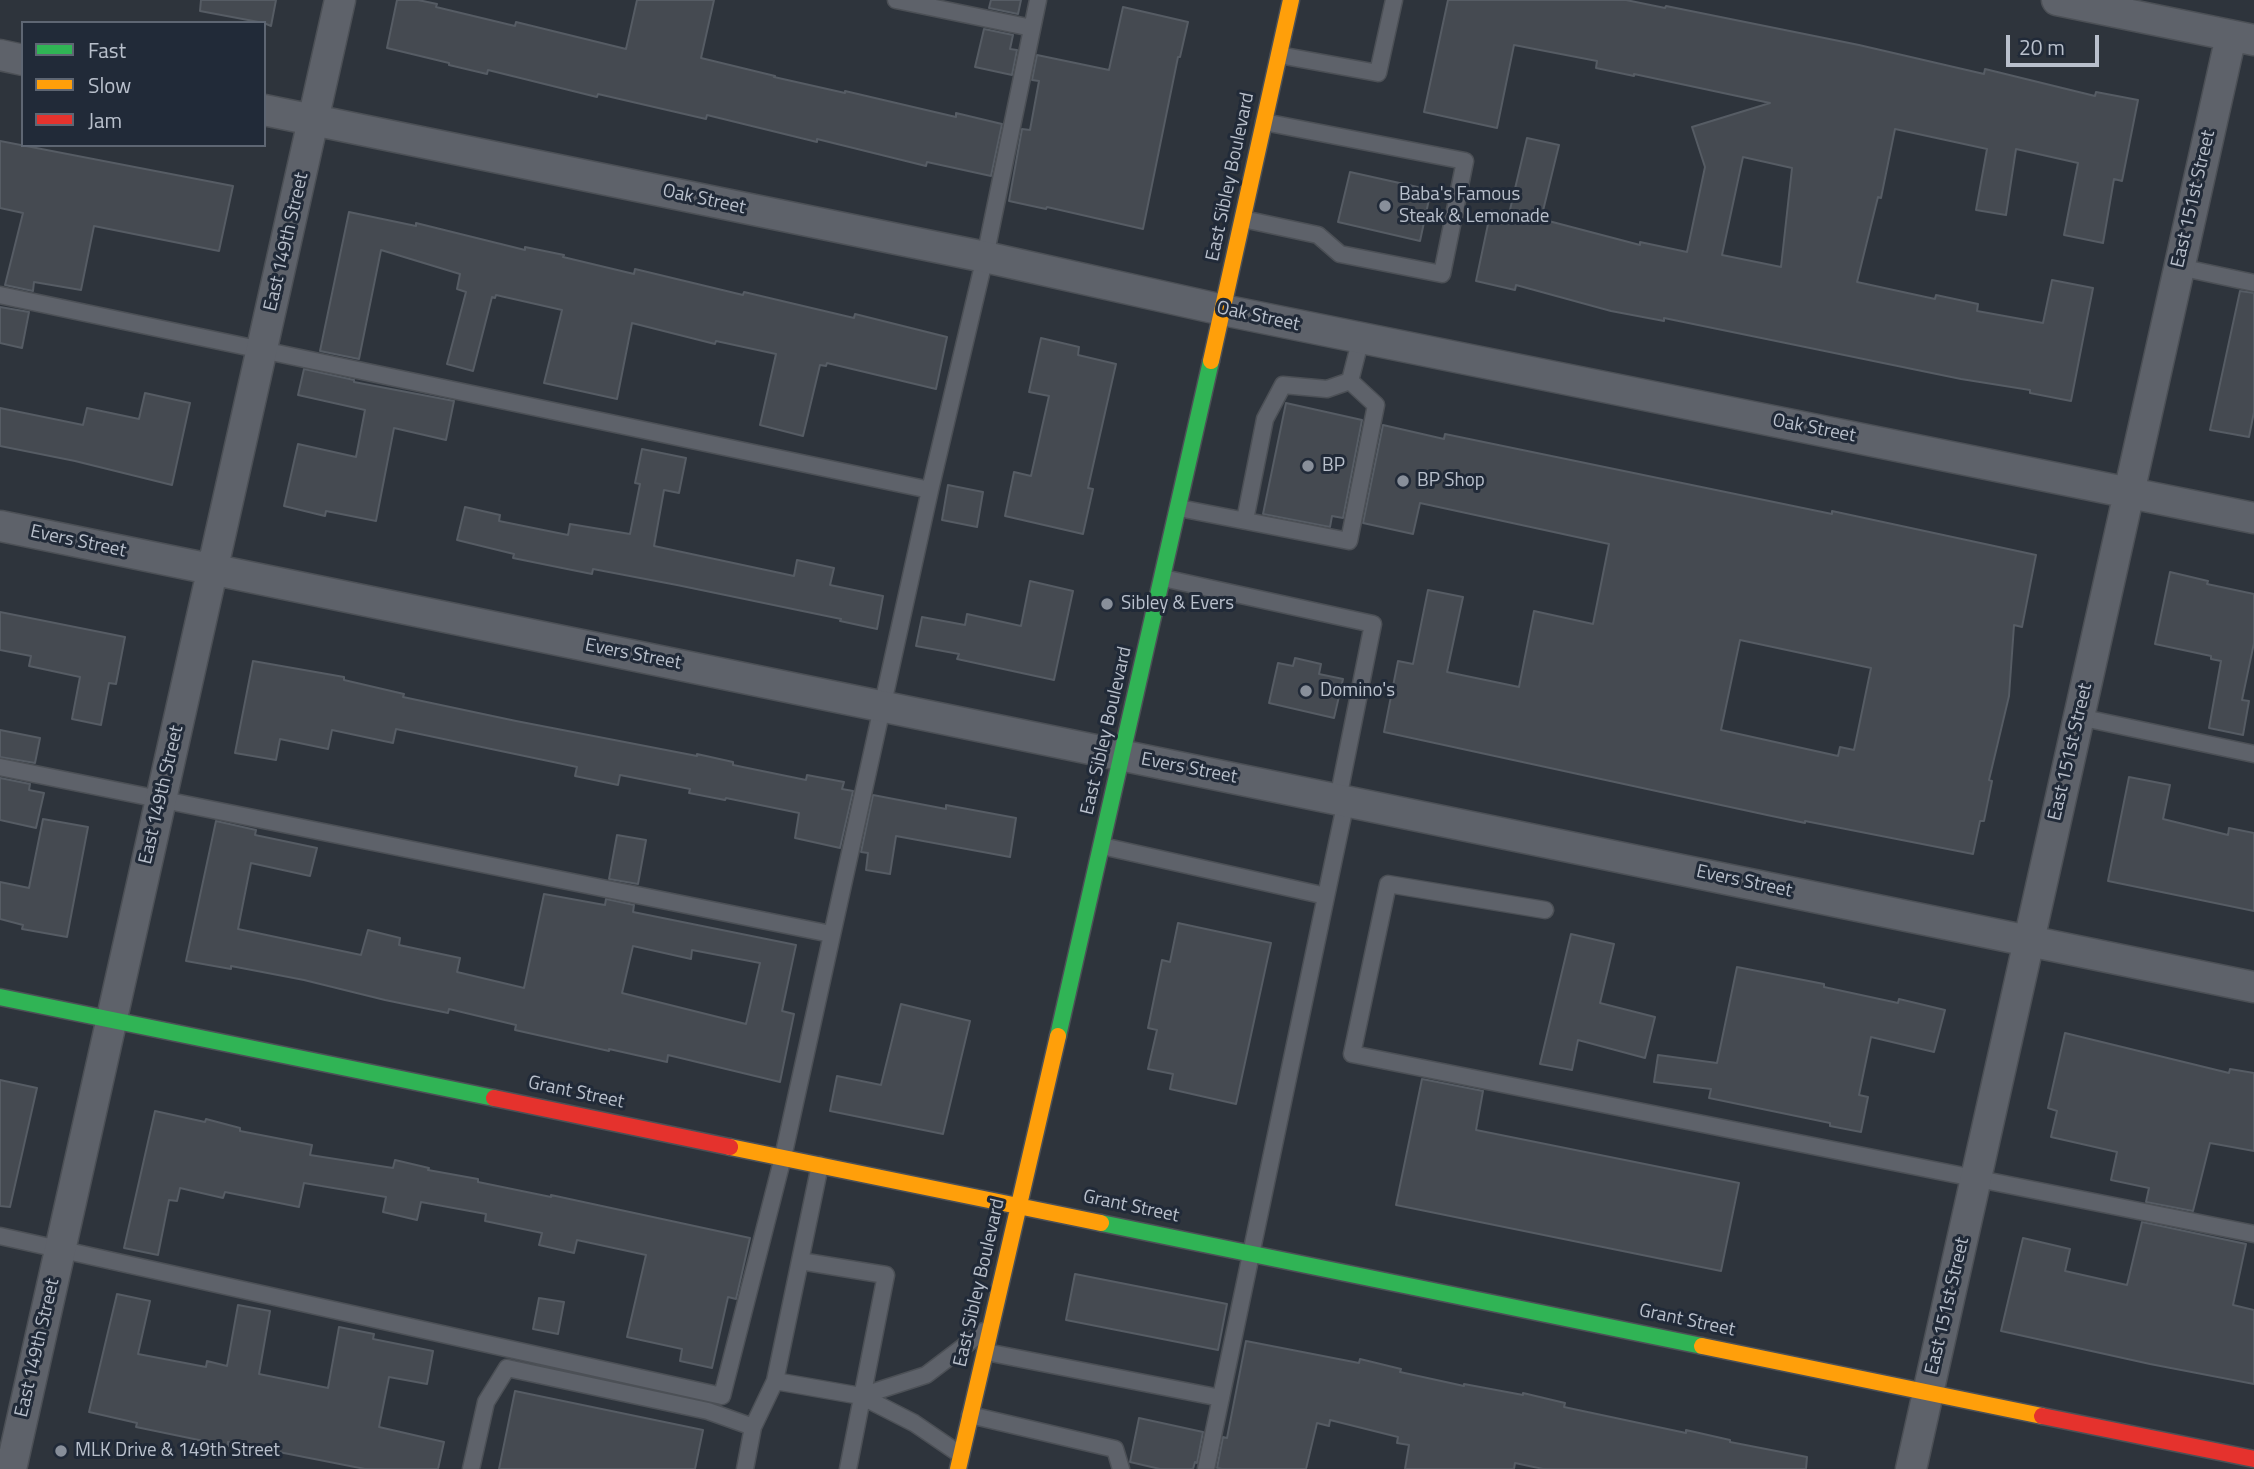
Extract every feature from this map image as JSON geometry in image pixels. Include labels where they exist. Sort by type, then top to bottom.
[{"type":"street","name":"East 149th Street","points":[[10,1469],[340,0]]},
{"type":"street","name":"East Sibley Boulevard","points":[[959,1462],[1123,756],[1291,0]]},
{"type":"street","points":[[2057,0],[2242,38]]},
{"type":"street","name":"East 151st Street","points":[[1911,1469],[2179,267],[2242,38]]},
{"type":"street","points":[[0,55],[21,60]]},
{"type":"street","name":"Oak Street","points":[[266,110],[985,257],[1223,310],[2254,518]]},
{"type":"street","name":"Evers Street","points":[[0,526],[2254,987]]},
{"type":"street","name":"Grant Street","points":[[0,997],[2254,1459]]},
{"type":"lane","points":[[896,0],[1032,28]]},
{"type":"lane","points":[[0,1236],[722,1396],[783,1157],[930,490],[985,257],[1038,0]]},
{"type":"lane","points":[[1279,55],[1378,73],[1394,0]]},
{"type":"lane","points":[[1243,219],[1318,235],[1340,254],[1442,274],[1465,161],[1264,122]]},
{"type":"lane","points":[[2179,267],[2254,283]]},
{"type":"lane","points":[[0,295],[930,490]]},
{"type":"lane","points":[[1350,381],[1361,338]]},
{"type":"lane","points":[[1245,520],[1265,419],[1283,385],[1327,389],[1350,381]]},
{"type":"lane","points":[[1179,508],[1349,541],[1376,405],[1350,381]]},
{"type":"lane","points":[[1163,578],[1373,624],[1326,896],[1206,1469]]},
{"type":"lane","points":[[2079,717],[2254,754]]},
{"type":"lane","points":[[0,766],[831,934]]},
{"type":"lane","points":[[1102,846],[1326,896]]},
{"type":"lane","points":[[1545,910],[1388,884],[1352,1054],[2254,1234]]},
{"type":"lane","points":[[745,1469],[753,1427],[775,1381],[820,1165]]},
{"type":"lane","points":[[800,1261],[886,1275],[848,1469]]},
{"type":"lane","points":[[861,1395],[926,1375],[992,1324]]},
{"type":"lane","points":[[986,1352],[1221,1398]]},
{"type":"lane","points":[[471,1469],[486,1402],[507,1368],[708,1410],[753,1427]]},
{"type":"lane","points":[[775,1381],[861,1395],[914,1423],[959,1462]]},
{"type":"lane","points":[[970,1415],[1115,1449],[1121,1469]]},
{"type":"building","points":[[201,0],[276,0],[271,26],[266,21],[200,11]]},
{"type":"building","points":[[397,0],[437,4],[436,7],[515,26],[516,22],[626,49],[637,0],[714,0],[701,58],[845,93],[1002,124],[991,176],[927,162],[926,166],[707,115],[706,119],[598,94],[597,97],[488,70],[487,74],[387,48]]},
{"type":"building","points":[[991,0],[1021,0],[1018,14],[989,8]]},
{"type":"building","points":[[1448,0],[1626,0],[1859,45],[1984,74],[1985,69],[2095,96],[2096,92],[2138,100],[2122,181],[2114,179],[2103,243],[2064,235],[2078,163],[2016,149],[2006,215],[1976,210],[1987,149],[1895,129],[1881,198],[1878,197],[1857,282],[1935,299],[1936,295],[1978,304],[1977,311],[2043,323],[2052,280],[2093,288],[2071,401],[2030,393],[2030,390],[1961,379],[1664,318],[1664,321],[1611,311],[1516,285],[1515,290],[1476,281],[1491,210],[1509,214],[1527,138],[1559,145],[1541,219],[1640,245],[1640,242],[1687,252],[1705,167],[1692,127],[1770,103],[1596,68],[1597,61],[1514,45],[1497,128],[1424,112]],"holes":[[[1743,157],[1792,168],[1781,267],[1722,255]]]},
{"type":"building","points":[[1123,7],[1188,22],[1178,57],[1143,229],[1009,201],[1022,129],[1030,130],[1039,81],[1032,80],[1037,55],[1109,70]]},
{"type":"building","points":[[984,29],[1013,35],[1010,49],[1017,50],[1012,75],[975,67]]},
{"type":"building","points":[[0,141],[233,186],[219,251],[94,226],[81,290],[34,282],[33,291],[5,285],[23,213],[0,208]]},
{"type":"building","name":"Baba's Famous Steak & Lemonade","points":[[1350,172],[1431,190],[1420,241],[1338,222]]},
{"type":"building","points":[[349,212],[416,226],[416,223],[525,250],[525,247],[564,255],[563,257],[634,274],[635,269],[854,318],[855,314],[947,337],[936,389],[827,363],[826,366],[820,365],[803,436],[760,425],[776,354],[716,341],[715,344],[632,323],[617,399],[544,383],[562,310],[496,295],[495,298],[492,297],[473,371],[447,364],[466,292],[457,289],[460,274],[381,250],[359,359],[320,351]]},
{"type":"building","points":[[2240,291],[2254,293],[2254,412],[2249,437],[2210,430]]},
{"type":"building","points":[[0,307],[29,312],[22,348],[0,343]]},
{"type":"building","points":[[1041,338],[1079,347],[1078,355],[1116,364],[1088,488],[1093,489],[1083,534],[1005,516],[1014,472],[1031,476],[1049,396],[1029,392]]},
{"type":"building","points":[[304,369],[354,382],[454,401],[446,440],[394,428],[376,521],[326,511],[325,516],[284,506],[298,444],[356,457],[365,410],[298,395]]},
{"type":"building","points":[[145,393],[190,403],[172,485],[0,446],[0,408],[83,425],[87,408],[139,419]]},
{"type":"building","name":"BP","points":[[1286,403],[1362,420],[1343,518],[1332,516],[1330,527],[1263,514]]},
{"type":"building","points":[[1383,425],[1444,439],[1445,434],[1832,514],[1832,511],[2036,555],[2022,627],[2014,625],[2009,696],[1989,780],[1992,781],[1984,821],[1980,821],[1973,854],[1805,823],[1384,732],[1398,661],[1413,664],[1428,590],[1463,597],[1447,672],[1519,687],[1534,611],[1593,624],[1609,544],[1420,503],[1413,534],[1363,523]],"holes":[[[1740,640],[1871,668],[1854,750],[1840,747],[1838,756],[1721,730]]]},
{"type":"building","points":[[642,449],[686,458],[679,493],[664,490],[654,546],[794,576],[797,560],[834,568],[830,585],[883,596],[877,629],[677,585],[593,569],[592,574],[513,558],[514,554],[457,540],[465,507],[500,515],[499,521],[568,535],[570,524],[630,534],[640,484],[635,483]]},
{"type":"building","points":[[948,485],[983,492],[977,527],[942,520]]},
{"type":"building","points":[[2170,572],[2208,581],[2207,584],[2254,594],[2254,643],[2242,700],[2249,701],[2243,735],[2209,728],[2221,661],[2211,659],[2211,656],[2155,644]]},
{"type":"building","points":[[1030,581],[1073,591],[1054,680],[957,659],[959,654],[916,646],[922,617],[965,625],[967,614],[1021,626]]},
{"type":"building","points":[[0,612],[125,637],[116,684],[109,683],[101,725],[72,719],[80,677],[29,666],[31,656],[0,650]]},
{"type":"building","name":"Domino's","points":[[1295,658],[1321,664],[1319,674],[1343,679],[1334,718],[1269,703],[1278,663],[1293,666]]},
{"type":"building","points":[[253,661],[344,677],[344,680],[404,694],[403,697],[516,721],[697,754],[733,762],[733,765],[806,780],[807,775],[844,782],[842,789],[853,791],[840,848],[795,838],[799,813],[689,793],[690,789],[620,775],[618,785],[575,776],[577,767],[396,729],[393,743],[332,730],[328,749],[280,739],[276,760],[235,753]]},
{"type":"building","points":[[0,730],[40,738],[35,763],[0,757]]},
{"type":"building","points":[[2129,777],[2170,785],[2163,819],[2228,835],[2229,828],[2254,833],[2254,911],[2108,881]]},
{"type":"building","points":[[0,778],[30,784],[29,790],[44,793],[36,828],[0,820]]},
{"type":"building","points":[[873,795],[946,809],[946,805],[1016,818],[1010,857],[896,836],[890,874],[866,870],[868,853],[861,852]]},
{"type":"building","points":[[43,819],[88,827],[67,937],[22,929],[23,925],[0,919],[0,882],[29,888]]},
{"type":"building","points":[[216,821],[256,830],[255,835],[317,848],[310,876],[251,863],[238,929],[361,955],[368,930],[400,938],[399,945],[460,958],[457,972],[524,988],[544,894],[605,905],[606,899],[634,905],[633,912],[796,945],[782,1011],[794,1014],[780,1082],[668,1055],[667,1062],[609,1051],[515,1030],[516,1025],[449,1009],[448,1013],[304,980],[231,966],[231,969],[186,961]],"holes":[[[633,946],[691,959],[692,950],[760,963],[746,1024],[622,993]]]},
{"type":"building","points":[[617,835],[646,840],[638,884],[609,879]]},
{"type":"building","points":[[1178,923],[1271,943],[1236,1104],[1170,1089],[1173,1074],[1148,1069],[1157,1030],[1148,1028],[1162,960],[1170,962]]},
{"type":"building","points":[[1571,934],[1614,944],[1600,1003],[1655,1017],[1645,1058],[1578,1040],[1572,1070],[1540,1064]]},
{"type":"building","points":[[1737,967],[1824,984],[1824,987],[1898,1003],[1899,999],[1945,1010],[1934,1052],[1871,1037],[1859,1095],[1868,1097],[1861,1132],[1709,1098],[1711,1089],[1654,1082],[1658,1055],[1717,1063]]},
{"type":"building","points":[[901,1004],[970,1021],[943,1134],[830,1111],[837,1076],[881,1085]]},
{"type":"building","points":[[2065,1033],[2229,1073],[2230,1069],[2254,1073],[2254,1151],[2210,1143],[2193,1211],[2146,1202],[2149,1188],[2111,1180],[2117,1152],[2051,1137],[2057,1111],[2048,1108]]},
{"type":"building","points":[[1422,1079],[1483,1091],[1476,1130],[1739,1183],[1721,1271],[1396,1205]]},
{"type":"building","points":[[0,1080],[37,1088],[10,1207],[0,1206]]},
{"type":"building","points":[[155,1111],[205,1122],[206,1119],[240,1128],[240,1131],[312,1145],[310,1155],[393,1168],[395,1160],[429,1168],[428,1170],[478,1179],[478,1182],[750,1238],[736,1299],[728,1297],[712,1368],[680,1361],[682,1349],[627,1337],[646,1255],[577,1240],[574,1253],[539,1245],[542,1233],[485,1221],[486,1214],[421,1202],[417,1220],[383,1212],[386,1197],[304,1183],[299,1207],[225,1192],[223,1198],[180,1188],[177,1201],[169,1200],[158,1255],[124,1248]]},
{"type":"building","points":[[2142,1222],[2246,1244],[2233,1305],[2254,1310],[2254,1384],[2001,1331],[2023,1238],[2070,1249],[2065,1271],[2127,1285]]},
{"type":"building","points":[[1075,1274],[1227,1304],[1218,1350],[1066,1320]]},
{"type":"building","points":[[117,1294],[150,1301],[138,1354],[206,1367],[207,1361],[227,1366],[238,1305],[270,1311],[259,1374],[328,1388],[339,1327],[374,1334],[373,1339],[433,1351],[427,1384],[389,1377],[379,1427],[444,1442],[438,1469],[365,1469],[136,1427],[137,1423],[89,1412]]},
{"type":"building","points":[[539,1298],[564,1302],[558,1334],[533,1329]]},
{"type":"building","points":[[1246,1341],[1359,1363],[1360,1359],[1401,1369],[1400,1372],[1464,1386],[1523,1393],[1565,1403],[1564,1407],[1807,1457],[1806,1469],[1543,1469],[1515,1463],[1514,1469],[1405,1469],[1409,1445],[1397,1443],[1398,1437],[1330,1420],[1329,1426],[1317,1423],[1306,1469],[1217,1468],[1223,1437],[1227,1438]]},
{"type":"building","points":[[515,1391],[703,1430],[695,1469],[499,1469]]},
{"type":"building","points":[[1139,1418],[1203,1432],[1197,1463],[1195,1462],[1193,1469],[1160,1469],[1130,1462]]},
{"type":"traffic: fast","points":[[1058,1036],[1211,361]]},
{"type":"traffic: fast","points":[[0,997],[494,1098]]},
{"type":"traffic: fast","points":[[1101,1223],[1702,1346]]},
{"type":"traffic: slow","points":[[1211,361],[1291,0]]},
{"type":"traffic: slow","points":[[958,1469],[1058,1036]]},
{"type":"traffic: slow","points":[[730,1147],[1101,1223]]},
{"type":"traffic: slow","points":[[1702,1346],[2042,1416]]},
{"type":"traffic: jam","points":[[494,1098],[730,1147]]},
{"type":"traffic: jam","points":[[2042,1416],[2254,1459]]},
{"type":"place","name":"Baba's Famous Steak & Lemonade","points":[[1385,206]]},
{"type":"place","name":"BP","points":[[1308,466]]},
{"type":"place","name":"BP Shop","points":[[1403,481]]},
{"type":"place","name":"Sibley & Evers","points":[[1107,604]]},
{"type":"place","name":"Domino's","points":[[1306,691]]},
{"type":"place","name":"MLK Drive & 149th Street","points":[[61,1451]]}]
